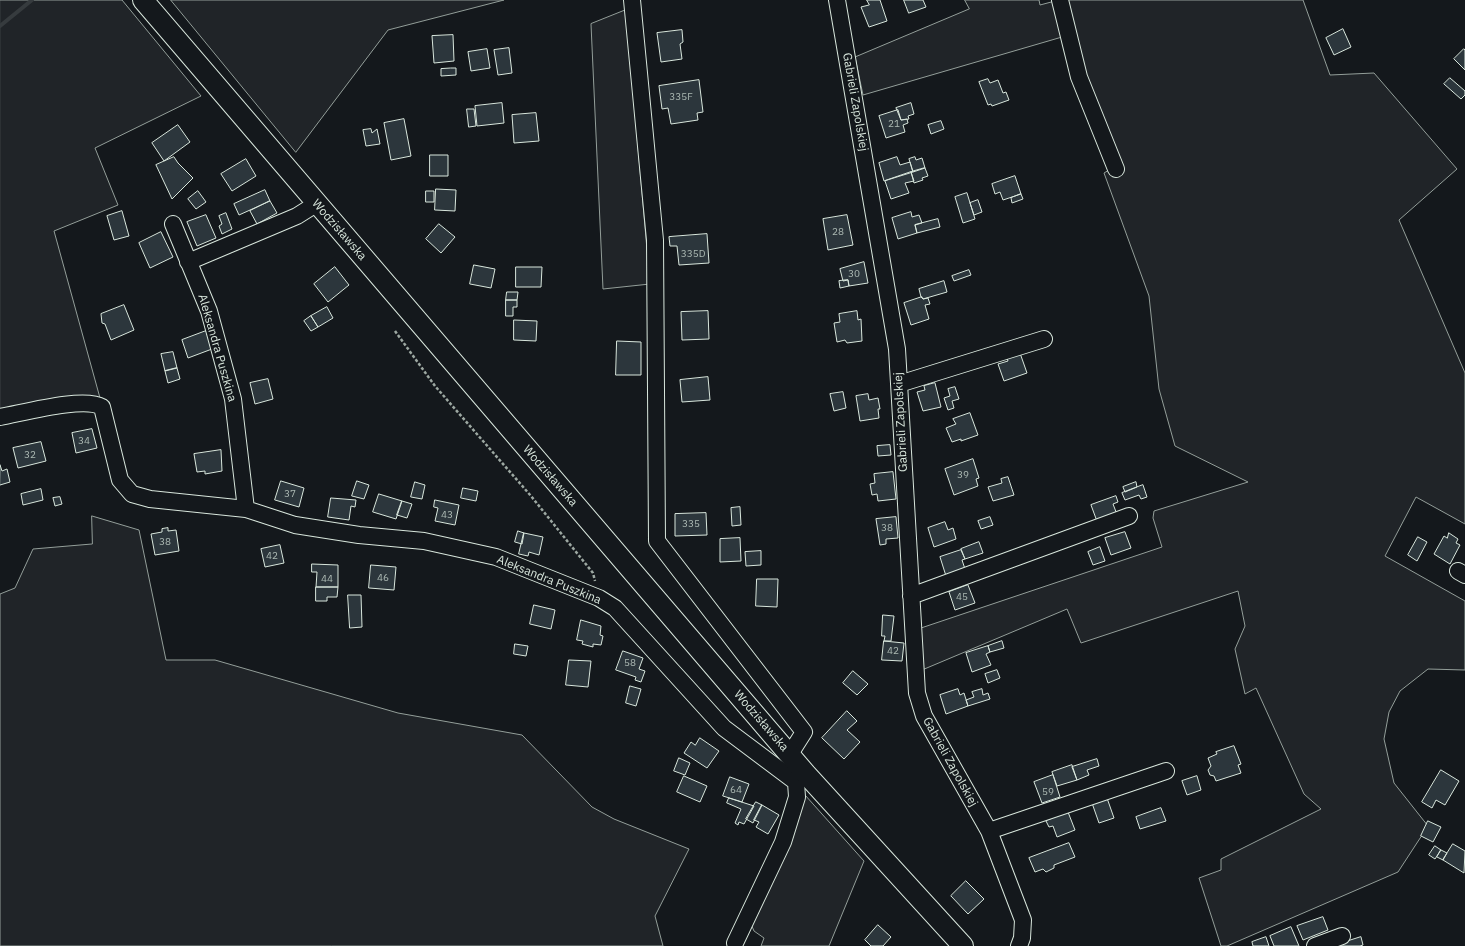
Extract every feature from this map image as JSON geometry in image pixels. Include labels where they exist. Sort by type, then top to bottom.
[{"type":"main road","name":"Wodzisławska","points":[[143,0],[316,204],[790,754],[801,778],[962,946]]},
{"type":"street","points":[[632,0],[655,240],[657,541],[804,732],[790,754]]},
{"type":"street","name":"Gabrieli Zapolskiej","points":[[837,0],[897,349],[917,693],[924,716],[989,831],[1023,920],[1022,938],[1019,946]]},
{"type":"street","points":[[1060,0],[1079,77],[1116,169]]},
{"type":"street","points":[[188,262],[297,216],[316,204]]},
{"type":"street","name":"Aleksandra Puszkina","points":[[173,224],[208,311],[233,399],[246,509]]},
{"type":"street","points":[[899,384],[1044,339]]},
{"type":"street","name":"Aleksandra Puszkina","points":[[0,418],[70,404],[95,403],[102,407],[120,480],[132,494],[150,499],[246,509],[295,525],[424,541],[496,557],[599,598],[615,608],[724,728],[801,778]]},
{"type":"street","points":[[911,596],[1129,516]]},
{"type":"street","points":[[989,831],[1166,771]]},
{"type":"street","points":[[735,943],[783,842],[797,797],[801,778]]},
{"type":"street","points":[[1315,946],[1342,936]]},
{"type":"path","points":[[396,331],[435,386],[531,496],[593,573]]},
{"type":"shaded area","points":[[0,0],[122,0],[201,96],[95,148],[118,205],[54,231],[100,398],[0,414]]},
{"type":"shaded area","points":[[171,0],[504,0],[388,30],[296,152]]},
{"type":"shaded area","points":[[965,0],[1039,0],[1040,5],[1055,1],[1062,37],[863,95],[855,57],[969,9]]},
{"type":"shaded area","points":[[1064,0],[1303,0],[1330,75],[1374,73],[1457,169],[1399,220],[1465,373],[1465,524],[1416,497],[1385,556],[1465,601],[1465,670],[1428,669],[1400,691],[1389,712],[1384,739],[1394,783],[1428,826],[1398,872],[1227,946],[1221,946],[1199,878],[1221,870],[1221,859],[1321,809],[1304,794],[1256,688],[1245,694],[1235,649],[1245,626],[1238,591],[1081,643],[1067,609],[922,670],[921,628],[1162,547],[1153,518],[1154,511],[1248,482],[1175,446],[1159,389],[1149,296],[1104,173],[1119,164],[1082,74]]},
{"type":"shaded area","points":[[626,10],[650,284],[603,289],[591,24]]},
{"type":"shaded area","points":[[92,516],[139,530],[166,660],[215,660],[398,713],[522,735],[592,807],[614,819],[689,849],[655,916],[663,946],[0,946],[0,594],[15,588],[33,549],[92,544]]},
{"type":"shaded area","points":[[805,795],[864,861],[829,946],[761,946],[764,938],[754,931],[751,924]]},
{"type":"building","points":[[867,0],[880,0],[887,21],[869,27],[861,7],[869,5]]},
{"type":"building","points":[[904,0],[923,0],[926,7],[909,13]]},
{"type":"building","points":[[1343,29],[1351,47],[1334,55],[1326,38]]},
{"type":"building","points":[[682,30],[683,42],[680,44],[682,59],[661,62],[657,33]]},
{"type":"building","points":[[453,35],[454,61],[434,63],[432,36]]},
{"type":"building","points":[[509,48],[512,73],[498,75],[494,50]]},
{"type":"building","points":[[487,49],[490,68],[471,71],[468,52]]},
{"type":"building","points":[[1464,49],[1465,50],[1465,70],[1454,59]]},
{"type":"building","points":[[456,68],[456,75],[441,76],[441,69]]},
{"type":"building","points":[[1450,78],[1465,91],[1465,95],[1461,99],[1444,84]]},
{"type":"building","points":[[988,79],[990,83],[998,80],[1003,93],[1006,92],[1009,100],[992,106],[991,104],[988,105],[979,82]]},
{"type":"building","points":[[699,80],[703,112],[697,113],[698,120],[671,124],[668,108],[662,109],[659,86]]},
{"type":"building","points":[[502,103],[504,123],[477,126],[475,106]]},
{"type":"building","points":[[911,103],[914,114],[908,116],[909,119],[901,120],[896,108]]},
{"type":"building","points":[[467,109],[474,109],[476,126],[469,127]]},
{"type":"building","points":[[898,110],[901,120],[907,119],[908,123],[903,125],[905,132],[886,138],[879,116]]},
{"type":"building","points":[[536,113],[539,141],[514,143],[512,115]]},
{"type":"building","points":[[404,119],[411,156],[391,160],[384,123]]},
{"type":"building","points":[[941,121],[944,129],[931,134],[928,125]]},
{"type":"building","points":[[178,125],[190,142],[164,161],[152,143]]},
{"type":"building","points":[[371,129],[372,133],[377,129],[380,144],[366,146],[363,130]]},
{"type":"building","points":[[430,155],[448,155],[448,176],[430,176]]},
{"type":"building","points":[[174,157],[193,178],[172,199],[156,165]]},
{"type":"building","points":[[897,157],[900,165],[910,162],[913,172],[884,181],[879,163]]},
{"type":"building","points":[[915,157],[916,160],[922,158],[925,168],[913,172],[909,159]]},
{"type":"building","points":[[246,159],[256,176],[232,191],[221,174]]},
{"type":"building","points":[[925,168],[928,176],[922,178],[923,180],[914,183],[911,172]]},
{"type":"building","points":[[911,172],[914,181],[905,183],[909,193],[891,199],[885,181]]},
{"type":"building","points":[[1015,176],[1021,194],[1003,200],[1000,192],[995,194],[992,184]]},
{"type":"building","points":[[436,189],[456,190],[455,211],[435,210]]},
{"type":"building","points":[[265,190],[270,201],[239,215],[234,204]]},
{"type":"building","points":[[198,191],[206,202],[196,209],[188,199]]},
{"type":"building","points":[[426,191],[434,191],[434,202],[426,202]]},
{"type":"building","points":[[967,193],[975,219],[963,223],[955,197]]},
{"type":"building","points":[[1021,194],[1023,199],[1012,203],[1011,198]]},
{"type":"building","points":[[978,200],[982,212],[974,215],[970,203]]},
{"type":"building","points":[[270,201],[277,213],[257,224],[250,211]]},
{"type":"building","points":[[122,211],[129,236],[114,240],[107,216]]},
{"type":"building","points":[[911,212],[912,217],[919,215],[922,223],[915,225],[917,233],[898,239],[892,218]]},
{"type":"building","points":[[226,213],[232,229],[222,234],[219,226],[222,224],[219,216]]},
{"type":"building","points":[[206,215],[216,238],[197,246],[187,222]]},
{"type":"building","points":[[847,215],[853,245],[828,250],[823,219]]},
{"type":"building","points":[[938,219],[940,227],[917,233],[915,225]]},
{"type":"building","points":[[439,224],[455,237],[441,253],[426,239]]},
{"type":"building","points":[[161,232],[173,257],[150,268],[139,243]]},
{"type":"building","points":[[707,234],[709,263],[679,265],[677,246],[670,246],[669,237]]},
{"type":"building","points":[[864,262],[868,283],[849,286],[848,280],[843,281],[840,269]]},
{"type":"building","points":[[474,265],[495,269],[491,288],[470,284]]},
{"type":"building","points":[[335,267],[349,285],[328,302],[314,284]]},
{"type":"building","points":[[516,267],[542,267],[541,287],[516,287]]},
{"type":"building","points":[[969,270],[971,275],[954,281],[952,276]]},
{"type":"building","points":[[848,280],[849,286],[840,288],[839,281]]},
{"type":"building","points":[[944,281],[947,292],[923,299],[921,297],[919,289]]},
{"type":"building","points":[[507,292],[518,292],[517,300],[506,300]]},
{"type":"building","points":[[922,297],[923,299],[928,298],[930,304],[925,305],[929,319],[911,325],[904,303]]},
{"type":"building","points":[[506,300],[517,300],[517,307],[513,307],[513,316],[506,316]]},
{"type":"building","points":[[124,305],[134,330],[111,340],[105,324],[102,323],[101,314]]},
{"type":"building","points":[[327,307],[333,318],[318,327],[311,316]]},
{"type":"building","points":[[708,311],[709,339],[682,340],[681,312]]},
{"type":"building","points":[[857,311],[858,320],[861,319],[862,341],[847,343],[845,340],[837,342],[834,323],[840,322],[839,314]]},
{"type":"building","points":[[311,316],[318,327],[311,331],[304,321]]},
{"type":"building","points":[[514,320],[537,321],[536,341],[514,340]]},
{"type":"building","points":[[206,331],[212,349],[188,358],[182,340]]},
{"type":"building","points":[[617,341],[641,342],[641,375],[616,375]]},
{"type":"building","points":[[173,352],[177,368],[165,371],[161,354]]},
{"type":"building","points":[[1020,353],[1027,373],[1004,381],[998,364],[1008,361],[1007,358]]},
{"type":"building","points":[[177,368],[180,379],[168,383],[165,371]]},
{"type":"building","points":[[708,377],[710,400],[682,402],[680,380]]},
{"type":"building","points":[[268,379],[273,399],[255,404],[250,383]]},
{"type":"building","points":[[935,383],[941,407],[923,411],[917,392],[925,390],[924,386]]},
{"type":"building","points":[[955,387],[959,399],[952,401],[954,408],[948,410],[944,398],[950,396],[948,389]]},
{"type":"building","points":[[843,392],[846,408],[834,411],[830,394]]},
{"type":"building","points":[[868,394],[869,400],[878,398],[880,409],[878,409],[879,418],[860,421],[856,396]]},
{"type":"building","points":[[970,413],[978,435],[961,441],[961,439],[952,442],[946,428],[956,424],[953,419]]},
{"type":"building","points":[[92,429],[97,448],[76,453],[72,433]]},
{"type":"building","points":[[41,442],[46,461],[18,468],[13,448]]},
{"type":"building","points":[[890,445],[891,455],[878,456],[877,446]]},
{"type":"building","points":[[221,450],[222,471],[205,474],[205,471],[197,472],[194,454]]},
{"type":"building","points":[[973,459],[979,478],[976,479],[978,486],[954,495],[945,469]]},
{"type":"building","points":[[0,465],[2,471],[7,469],[10,482],[0,485]]},
{"type":"building","points":[[893,472],[896,499],[878,501],[877,494],[872,495],[870,484],[875,483],[874,474]]},
{"type":"building","points":[[1008,477],[1014,495],[993,501],[988,487],[1002,483],[1001,479]]},
{"type":"building","points":[[281,481],[304,488],[299,507],[275,500]]},
{"type":"building","points":[[357,481],[369,485],[364,499],[352,496]]},
{"type":"building","points":[[415,482],[425,485],[422,499],[411,497]]},
{"type":"building","points":[[1136,482],[1137,487],[1125,492],[1123,487]]},
{"type":"building","points":[[1143,485],[1147,497],[1141,499],[1139,495],[1125,500],[1122,493]]},
{"type":"building","points":[[463,488],[478,491],[476,501],[461,498]]},
{"type":"building","points":[[41,489],[43,500],[23,505],[21,494]]},
{"type":"building","points":[[379,494],[402,501],[396,519],[373,512]]},
{"type":"building","points":[[1116,496],[1118,502],[1113,504],[1118,517],[1098,524],[1091,505]]},
{"type":"building","points":[[60,497],[62,504],[55,506],[53,498]]},
{"type":"building","points":[[331,498],[356,500],[355,507],[351,506],[349,520],[328,517]]},
{"type":"building","points":[[435,500],[459,505],[455,525],[435,521],[438,508],[434,507]]},
{"type":"building","points":[[402,501],[412,504],[407,518],[397,515]]},
{"type":"building","points":[[740,507],[741,525],[732,526],[731,508]]},
{"type":"building","points":[[706,513],[707,535],[675,536],[675,514]]},
{"type":"building","points":[[896,517],[898,538],[886,539],[886,544],[880,545],[876,519]]},
{"type":"building","points":[[990,517],[993,525],[981,529],[978,521]]},
{"type":"building","points":[[945,522],[948,530],[953,528],[956,539],[934,547],[928,528]]},
{"type":"building","points":[[168,528],[168,531],[176,530],[179,551],[155,555],[151,534],[162,532],[162,529]]},
{"type":"building","points":[[518,531],[524,533],[522,544],[515,542]]},
{"type":"building","points":[[1125,532],[1131,548],[1111,555],[1105,538]]},
{"type":"building","points":[[524,533],[543,537],[539,555],[529,552],[528,556],[519,554]]},
{"type":"building","points":[[1449,533],[1458,539],[1456,543],[1460,545],[1450,564],[1434,554],[1444,536],[1447,538]]},
{"type":"building","points":[[1418,537],[1427,542],[1417,561],[1408,555]]},
{"type":"building","points":[[740,538],[741,561],[720,562],[720,539]]},
{"type":"building","points":[[979,542],[983,553],[965,559],[961,549]]},
{"type":"building","points":[[280,545],[284,563],[265,567],[261,549]]},
{"type":"building","points":[[1100,547],[1105,561],[1093,565],[1088,552]]},
{"type":"building","points":[[961,550],[965,559],[962,560],[965,569],[946,576],[940,557]]},
{"type":"building","points":[[761,551],[761,565],[746,566],[745,552]]},
{"type":"building","points":[[312,564],[338,565],[338,587],[316,587],[317,572],[312,572]]},
{"type":"building","points":[[371,565],[396,567],[394,590],[369,588]]},
{"type":"building","points":[[757,579],[778,579],[777,607],[756,606]]},
{"type":"building","points":[[968,585],[975,603],[955,610],[949,592]]},
{"type":"building","points":[[316,587],[338,587],[337,597],[327,597],[327,601],[316,601]]},
{"type":"building","points":[[348,595],[361,595],[362,627],[350,628]]},
{"type":"building","points":[[534,605],[555,610],[551,629],[530,624]]},
{"type":"building","points":[[883,615],[894,616],[891,641],[884,641],[885,636],[882,636]]},
{"type":"building","points":[[581,620],[601,626],[600,635],[603,636],[601,645],[593,644],[593,647],[582,644],[583,641],[577,640]]},
{"type":"building","points":[[884,641],[904,643],[902,661],[882,660]]},
{"type":"building","points":[[1002,641],[1004,648],[990,652],[988,646]]},
{"type":"building","points":[[515,644],[528,646],[526,656],[514,654]]},
{"type":"building","points":[[988,646],[990,652],[986,654],[991,665],[972,672],[966,653]]},
{"type":"building","points":[[623,651],[643,658],[639,669],[645,671],[641,682],[635,680],[636,677],[616,670]]},
{"type":"building","points":[[569,660],[591,661],[588,687],[566,685]]},
{"type":"building","points":[[997,670],[1000,678],[988,683],[985,674]]},
{"type":"building","points":[[853,671],[868,684],[857,695],[843,683]]},
{"type":"building","points":[[630,686],[641,689],[636,706],[626,703]]},
{"type":"building","points":[[958,689],[960,695],[964,693],[968,706],[946,714],[940,695]]},
{"type":"building","points":[[982,689],[983,695],[988,693],[990,699],[968,706],[966,700],[974,697],[972,692]]},
{"type":"building","points":[[847,711],[857,721],[847,730],[860,742],[844,759],[822,738]]},
{"type":"building","points":[[700,738],[719,751],[707,768],[684,753],[691,742],[695,745]]},
{"type":"building","points":[[1234,746],[1241,764],[1238,765],[1241,773],[1216,781],[1214,776],[1210,775],[1208,770],[1211,766],[1208,758],[1217,754],[1216,752]]},
{"type":"building","points":[[679,758],[690,763],[685,775],[674,771]]},
{"type":"building","points":[[1097,759],[1099,766],[1087,770],[1089,775],[1077,780],[1072,767]]},
{"type":"building","points":[[1072,765],[1077,780],[1057,786],[1052,772]]},
{"type":"building","points":[[1441,770],[1459,781],[1445,805],[1436,800],[1432,808],[1422,802]]},
{"type":"building","points":[[1053,775],[1060,797],[1042,803],[1034,782]]},
{"type":"building","points":[[684,776],[707,786],[700,802],[677,792]]},
{"type":"building","points":[[1197,776],[1201,790],[1187,795],[1182,781]]},
{"type":"building","points":[[730,777],[749,784],[742,802],[723,796]]},
{"type":"building","points":[[729,798],[754,806],[744,824],[739,822],[738,825],[735,823],[741,809],[727,803]]},
{"type":"building","points":[[1107,798],[1114,818],[1099,823],[1092,803]]},
{"type":"building","points":[[756,802],[762,805],[753,823],[746,819]]},
{"type":"building","points":[[762,805],[779,815],[768,834],[756,827],[759,822],[754,820]]},
{"type":"building","points":[[1161,808],[1166,821],[1140,829],[1136,817]]},
{"type":"building","points":[[1068,812],[1075,830],[1057,837],[1053,826],[1049,827],[1046,821]]},
{"type":"building","points":[[1428,821],[1441,827],[1433,842],[1421,836]]},
{"type":"building","points":[[1069,843],[1075,857],[1054,865],[1054,868],[1046,872],[1043,869],[1035,872],[1029,858]]},
{"type":"building","points":[[1453,844],[1465,851],[1464,873],[1443,860]]},
{"type":"building","points":[[1435,846],[1441,850],[1435,859],[1429,855]]},
{"type":"building","points":[[1441,850],[1447,853],[1443,860],[1437,857]]},
{"type":"building","points":[[966,881],[984,899],[968,914],[951,896]]},
{"type":"building","points":[[1323,917],[1328,930],[1303,940],[1297,926]]},
{"type":"building","points":[[878,925],[891,937],[883,946],[871,946],[865,940]]},
{"type":"building","points":[[1291,927],[1299,946],[1274,946],[1270,936]]},
{"type":"building","points":[[1266,937],[1269,946],[1253,946],[1252,942]]},
{"type":"building","points":[[1361,937],[1363,945],[1360,946],[1332,946]]},
{"type":"waterway","points":[[0,26],[32,0]]}]
